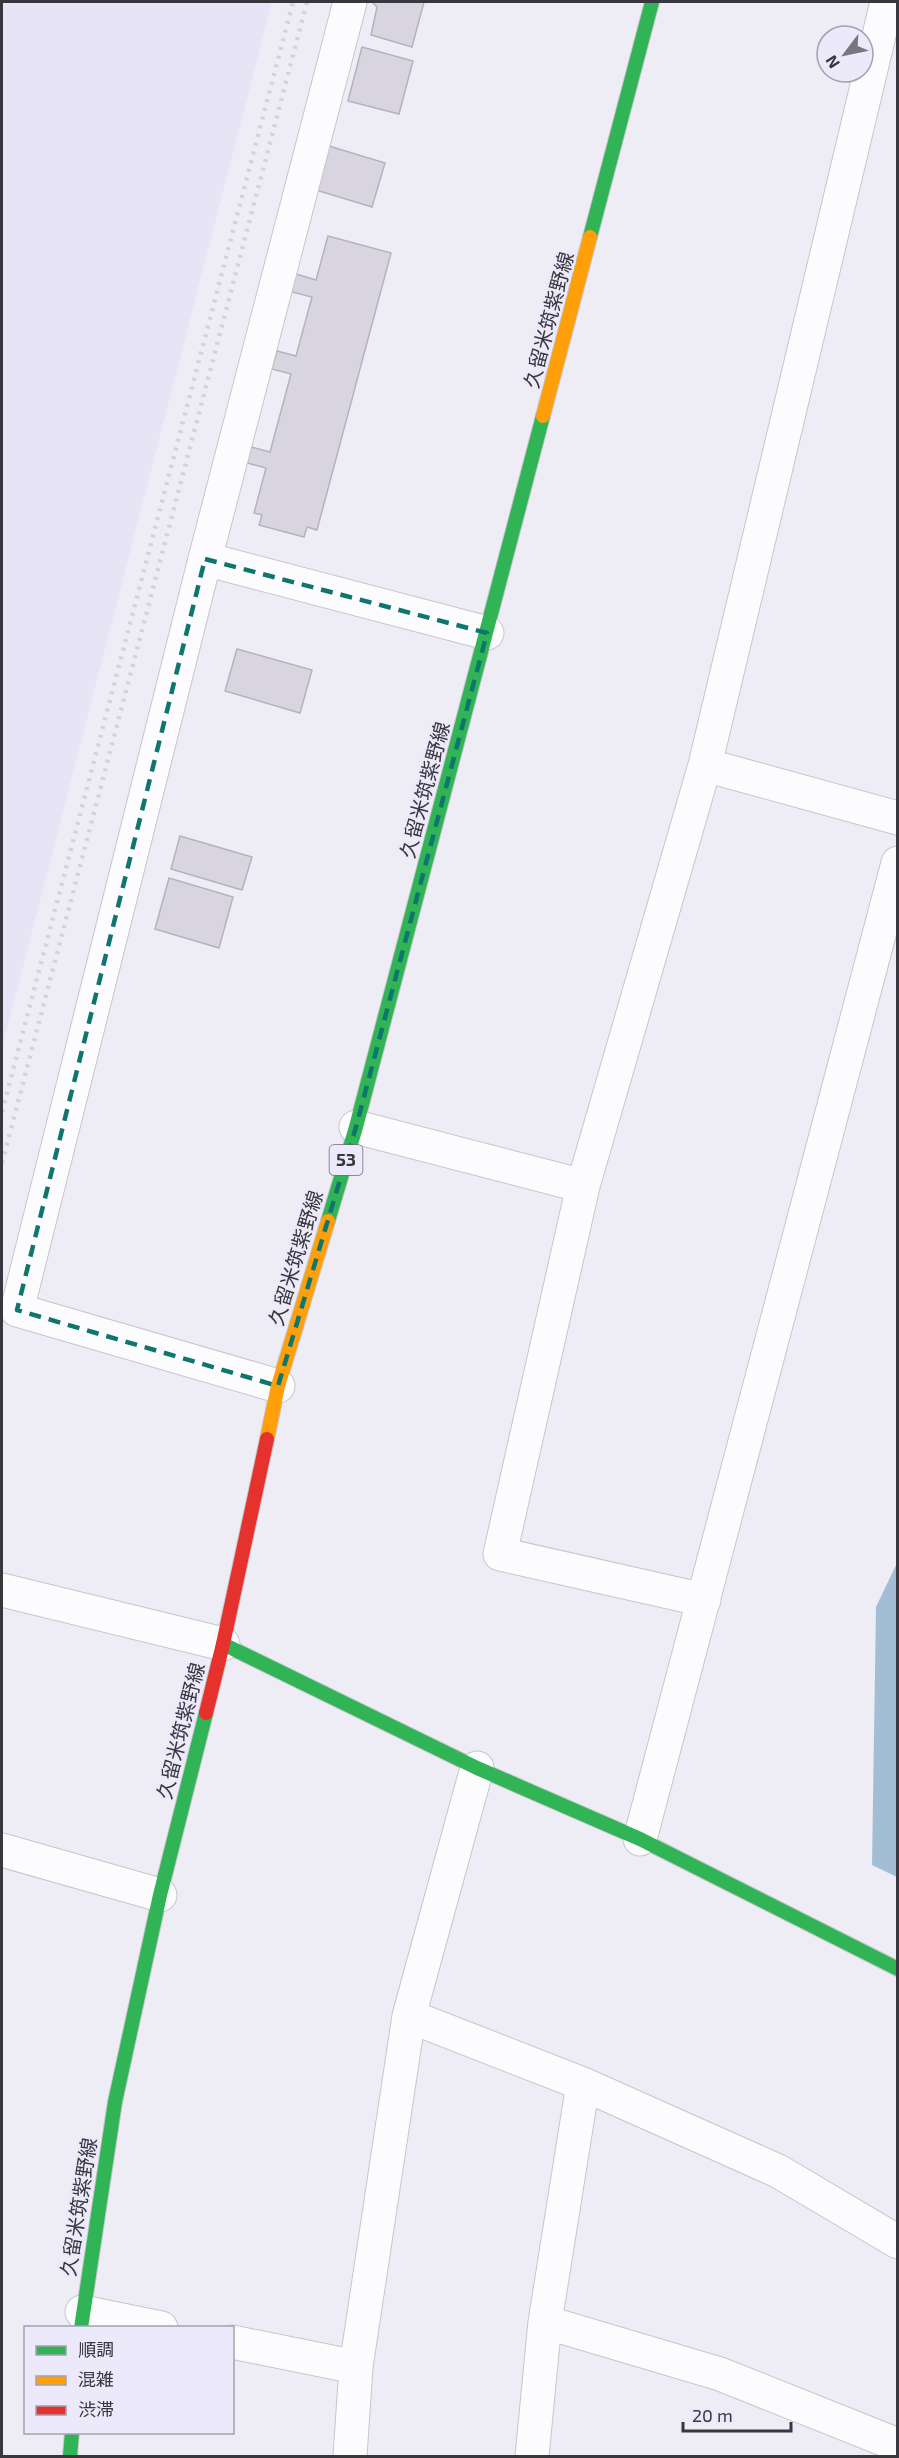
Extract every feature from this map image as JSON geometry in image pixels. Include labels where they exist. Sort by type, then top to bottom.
[{"type":"main road","name":"久留米筑紫野線","points":[[82,2320],[115,2102],[160,1895],[223,1644],[278,1386],[356,1127],[652,2]]},
{"type":"main road","points":[[223,1644],[477,1768],[640,1839],[897,1970]]},
{"type":"main road","points":[[70,2457],[72,2434]]},
{"type":"street","points":[[278,1386],[16,1310],[205,559],[350,2]]},
{"type":"street","points":[[704,1600],[500,1554],[583,1186],[705,765],[886,2]]},
{"type":"street","points":[[205,559],[487,633]]},
{"type":"street","points":[[705,765],[897,818]]},
{"type":"street","points":[[640,1839],[897,863]]},
{"type":"street","points":[[356,1127],[583,1186]]},
{"type":"street","points":[[2,1590],[223,1644]]},
{"type":"street","points":[[350,2457],[356,2367],[409,2016],[477,1768]]},
{"type":"street","points":[[2,1850],[160,1895]]},
{"type":"street","points":[[409,2016],[583,2084],[778,2171],[897,2242]]},
{"type":"street","points":[[532,2457],[545,2322],[583,2084]]},
{"type":"street","points":[[82,2320],[141,2326]]},
{"type":"street","points":[[545,2322],[720,2374],[897,2445]]},
{"type":"street","points":[[234,2342],[356,2367]]},
{"type":"highlighted area","points":[[205,559],[487,633],[356,1127],[278,1386],[17,1310]]},
{"type":"shaded area","points":[[2,2],[272,2],[2,1048]]},
{"type":"water","points":[[897,1563],[897,1877],[872,1865],[876,1607]]},
{"type":"building","points":[[372,2],[424,2],[412,47],[371,35],[377,7]]},
{"type":"building","points":[[362,47],[413,61],[399,114],[348,101]]},
{"type":"building","points":[[329,146],[385,163],[372,207],[316,190]]},
{"type":"building","points":[[328,236],[391,253],[317,530],[307,527],[304,537],[259,525],[262,515],[254,513],[266,468],[247,463],[251,447],[270,452],[291,374],[272,369],[277,351],[296,356],[312,297],[288,291],[293,273],[316,280]]},
{"type":"building","points":[[237,649],[312,670],[300,713],[225,691]]},
{"type":"building","points":[[180,836],[252,857],[242,890],[171,869]]},
{"type":"building","points":[[169,878],[233,897],[219,948],[155,929]]},
{"type":"railway","points":[[2,1112],[293,2]]},
{"type":"railway","points":[[2,1163],[307,2]]},
{"type":"traffic: fast","points":[[590,237],[652,2]]},
{"type":"traffic: fast","points":[[328,1221],[356,1127],[543,416]]},
{"type":"traffic: fast","points":[[223,1644],[477,1768],[640,1839],[898,1969]]},
{"type":"traffic: fast","points":[[81,2326],[115,2102],[160,1895],[206,1713]]},
{"type":"traffic: fast","points":[[70,2456],[72,2434]]},
{"type":"traffic: slow","points":[[543,416],[590,237]]},
{"type":"traffic: slow","points":[[267,1439],[278,1386],[328,1221]]},
{"type":"traffic: jam","points":[[206,1713],[267,1439]]}]
